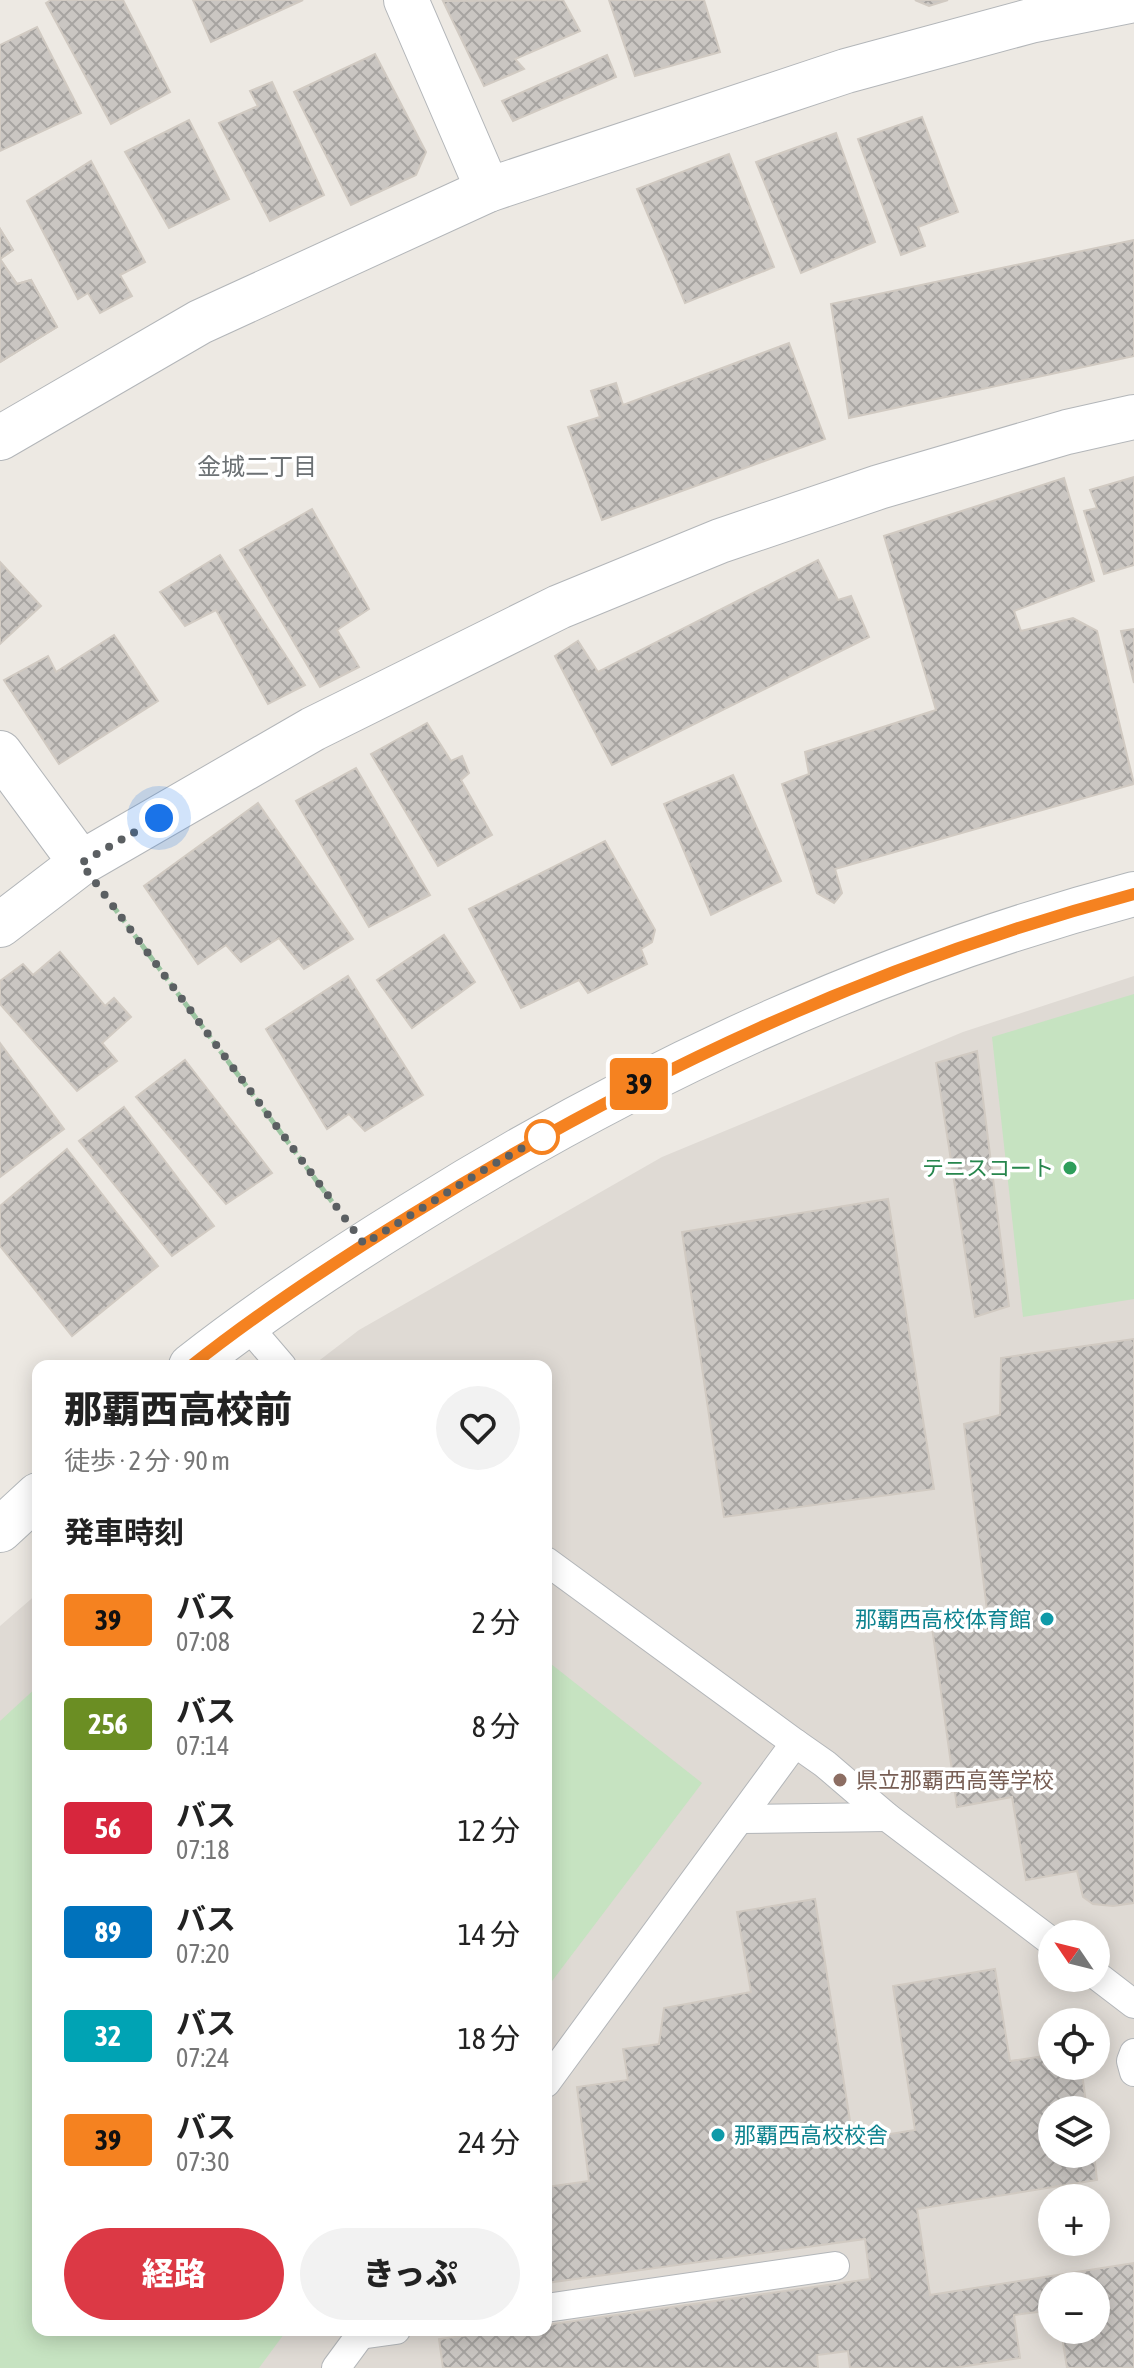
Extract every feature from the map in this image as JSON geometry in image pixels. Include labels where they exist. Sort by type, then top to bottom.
[{"type":"street","points":[[406,0],[488,190]]},
{"type":"street","points":[[0,438],[200,322],[488,190],[846,71],[1030,21],[1134,0]]},
{"type":"street","points":[[0,925],[81,863],[313,729],[559,607],[720,541],[879,487],[1067,432],[1134,417]]},
{"type":"street","points":[[0,753],[81,863]]},
{"type":"street","points":[[199,1360],[364,1244],[487,1168],[631,1088],[782,1016],[926,959],[1068,911],[1134,894]]},
{"type":"street","points":[[0,1530],[32,1501]]},
{"type":"lane","points":[[246,1324],[277,1360]]},
{"type":"lane","points":[[552,1565],[825,1764],[887,1817],[1038,1931]]},
{"type":"lane","points":[[552,2075],[795,1743]]},
{"type":"lane","points":[[741,1819],[887,1817]]},
{"type":"lane","points":[[1110,1986],[1134,2004]]},
{"type":"lane","points":[[1134,2053],[1131,2061],[1134,2072]]},
{"type":"lane","points":[[552,2307],[835,2266]]},
{"type":"lane","points":[[336,2368],[360,2336]]},
{"type":"path","points":[[81,863],[364,1244]]},
{"type":"shaded area","name":"県立那覇西高等学校","points":[[1134,976],[1134,2368],[0,2368],[0,1626],[32,1598],[32,2336],[552,2336],[552,1360],[320,1360],[359,1330],[662,1157],[963,1032]]},
{"type":"green space","name":"テニスコート","points":[[1134,994],[1134,1299],[1023,1317],[992,1037]]},
{"type":"green space","points":[[552,1665],[702,1783],[552,1981]]},
{"type":"green space","points":[[32,1692],[32,2336],[283,2336],[259,2368],[0,2368],[0,1721]]},
{"type":"building","points":[[51,0],[123,0],[170,92],[111,124],[46,3]]},
{"type":"building","points":[[193,0],[303,0],[211,42]]},
{"type":"building","points":[[563,0],[580,31],[515,59],[524,69],[484,86],[443,1]]},
{"type":"building","points":[[609,0],[704,0],[720,52],[635,76]]},
{"type":"building","points":[[915,0],[948,0],[929,6]]},
{"type":"building","points":[[37,27],[81,113],[0,151],[0,45]]},
{"type":"building","points":[[375,54],[426,152],[416,175],[351,205],[294,92]]},
{"type":"building","points":[[607,55],[616,77],[513,121],[502,101]]},
{"type":"building","points":[[272,82],[324,195],[270,221],[219,123],[258,106],[250,91]]},
{"type":"building","points":[[922,117],[958,212],[918,227],[925,246],[901,255],[858,139]]},
{"type":"building","points":[[189,120],[229,199],[169,228],[125,152]]},
{"type":"building","points":[[836,133],[875,242],[801,273],[756,162]]},
{"type":"building","points":[[729,154],[774,267],[685,303],[637,189]]},
{"type":"building","points":[[91,161],[145,262],[120,275],[132,296],[100,313],[88,293],[78,299],[27,201]]},
{"type":"building","points":[[0,229],[13,250],[0,259]]},
{"type":"building","points":[[0,229],[13,250],[0,259]]},
{"type":"building","points":[[1134,240],[1134,356],[849,418],[831,304]]},
{"type":"building","points":[[0,259],[17,284],[31,280],[57,327],[0,362]]},
{"type":"building","points":[[0,259],[17,284],[31,280],[57,327],[0,362]]},
{"type":"building","points":[[789,343],[825,439],[602,520],[568,427],[600,417],[591,391],[616,383],[623,405]]},
{"type":"building","points":[[1134,477],[1134,565],[1104,574],[1084,511],[1097,508],[1090,490]]},
{"type":"building","points":[[1064,478],[1094,581],[1014,611],[1021,631],[1073,618],[1097,631],[1134,784],[835,869],[842,893],[834,903],[817,893],[782,784],[809,774],[805,752],[936,710],[884,536]]},
{"type":"building","points":[[312,509],[369,609],[337,630],[359,667],[320,687],[240,550]]},
{"type":"building","points":[[220,555],[305,685],[268,704],[216,610],[185,626],[160,592]]},
{"type":"building","points":[[818,560],[838,600],[851,596],[869,637],[612,765],[555,656],[578,641],[598,672]]},
{"type":"building","points":[[0,562],[41,606],[0,644]]},
{"type":"building","points":[[1134,629],[1134,683],[1121,631]]},
{"type":"building","points":[[114,635],[158,701],[59,764],[4,680],[48,656],[56,672]]},
{"type":"building","points":[[427,723],[451,761],[462,756],[469,773],[461,780],[492,835],[438,866],[371,754]]},
{"type":"building","points":[[356,768],[430,895],[369,927],[296,801]]},
{"type":"building","points":[[733,775],[781,881],[711,915],[664,804]]},
{"type":"building","points":[[258,803],[353,939],[304,969],[279,938],[241,962],[226,945],[198,964],[144,886]]},
{"type":"building","points":[[605,841],[655,930],[652,942],[641,949],[647,964],[588,993],[579,980],[521,1008],[469,909]]},
{"type":"building","points":[[444,935],[475,982],[412,1028],[377,980]]},
{"type":"building","points":[[60,952],[105,1006],[114,998],[131,1017],[102,1043],[117,1061],[77,1091],[0,1004],[0,981],[23,964],[33,975]]},
{"type":"building","points":[[348,976],[423,1095],[365,1131],[349,1114],[327,1129],[266,1029]]},
{"type":"building","points":[[0,1043],[64,1129],[0,1177]]},
{"type":"building","points":[[977,1051],[1009,1306],[975,1317],[936,1063]]},
{"type":"building","points":[[185,1060],[272,1173],[226,1204],[136,1097]]},
{"type":"building","points":[[124,1107],[214,1226],[172,1256],[79,1141]]},
{"type":"building","points":[[67,1149],[158,1266],[72,1336],[0,1246],[0,1206]]},
{"type":"building","points":[[888,1199],[934,1489],[724,1517],[682,1232]]},
{"type":"building","name":"那覇西高校体育館","points":[[1134,1339],[1134,1903],[1113,1906],[1093,1904],[1083,1897],[1077,1871],[1026,1880],[1012,1797],[957,1807],[932,1627],[987,1610],[964,1424],[1000,1415],[1001,1358]]},
{"type":"building","name":"那覇西高校校舎","points":[[815,1899],[853,2140],[915,2130],[893,1986],[995,1969],[1010,2061],[1038,2057],[1038,2080],[1083,2080],[1085,2096],[1038,2096],[1038,2168],[1096,2168],[1097,2180],[1038,2184],[1038,2190],[917,2209],[930,2295],[1038,2278],[1038,2312],[1014,2315],[1020,2358],[953,2368],[850,2368],[848,2351],[817,2355],[818,2368],[443,2368],[439,2339],[552,2336],[552,2324],[870,2279],[865,2239],[552,2282],[552,2186],[589,2181],[577,2087],[628,2080],[623,2049],[659,2044],[664,2008],[751,1992],[737,1912]]},
{"type":"building","name":"那覇西高校校舎","points":[[1134,2263],[1134,2368],[1067,2368],[1063,2344],[1110,2344],[1110,2272],[1077,2272]]},
{"type":"bus line","name":"39","points":[[199,1360],[301,1285],[364,1244],[487,1168],[631,1088],[782,1016],[926,959],[1068,911],[1134,894]]},
{"type":"place","name":"テニスコート","points":[[1070,1168]]},
{"type":"place","name":"那覇西高校体育館","points":[[1047,1619]]},
{"type":"place","name":"県立那覇西高等学校","points":[[840,1780]]},
{"type":"place","name":"那覇西高校校舎","points":[[718,2135]]},
{"type":"district","name":"金城二丁目","points":[[257,466]]},
{"type":"route","points":[[159,818],[81,863],[364,1244],[542,1137]]}]
